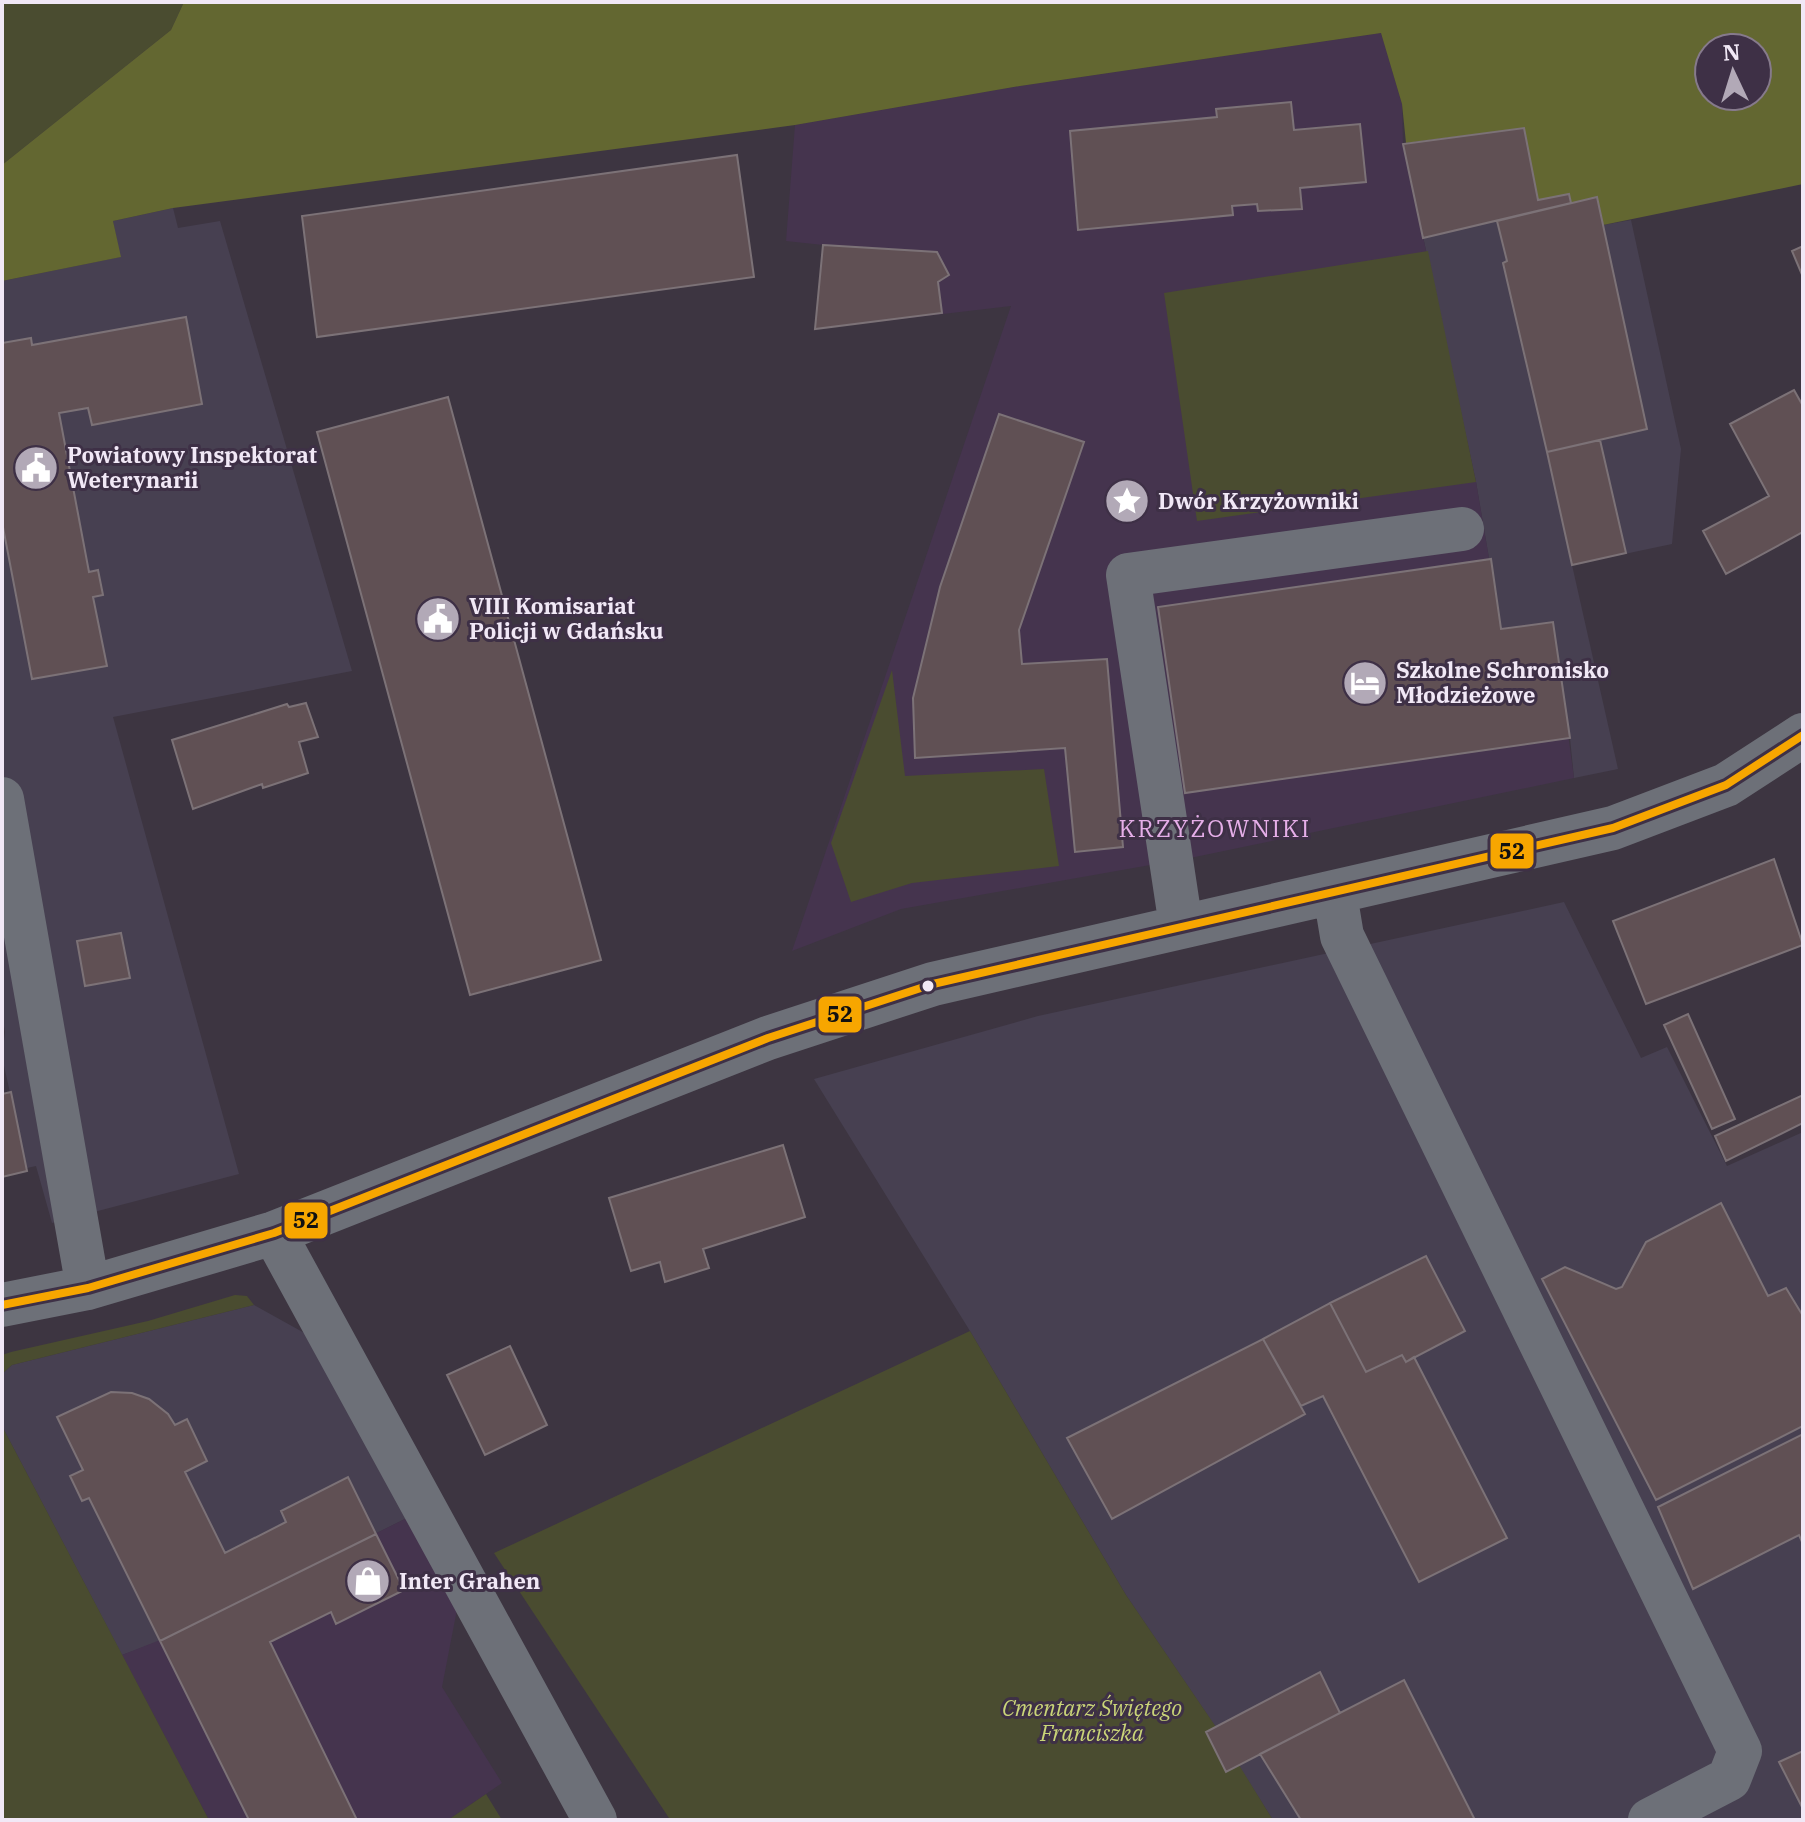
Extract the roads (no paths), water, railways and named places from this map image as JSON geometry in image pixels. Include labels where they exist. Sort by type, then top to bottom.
[{"type":"street","points":[[1181,926],[1128,575],[1462,529]]},
{"type":"street","points":[[2,1305],[88,1288],[274,1233],[768,1038],[933,984],[1613,828],[1726,785],[1803,735]]},
{"type":"street","points":[[2,799],[88,1288]]},
{"type":"street","points":[[1335,894],[1342,936],[1740,1751],[1729,1779],[1650,1820]]},
{"type":"street","points":[[274,1233],[595,1820]]},
{"type":"place","name":"Powiatowy Inspektorat Weterynarii","points":[[36,468]]},
{"type":"place","name":"Dwór Krzyżowniki","points":[[1127,501]]},
{"type":"place","name":"VIII Komisariat Policji w Gdańsku","points":[[438,619]]},
{"type":"place","name":"Szkolne Schronisko Młodzieżowe","points":[[1365,683]]},
{"type":"place","name":"Inter Grahen","points":[[368,1581]]},
{"type":"district","name":"KRZYŻOWNIKI","points":[[1215,829]]},
{"type":"park label","name":"Cmentarz Świętego Franciszka","points":[[1092,1720]]}]
